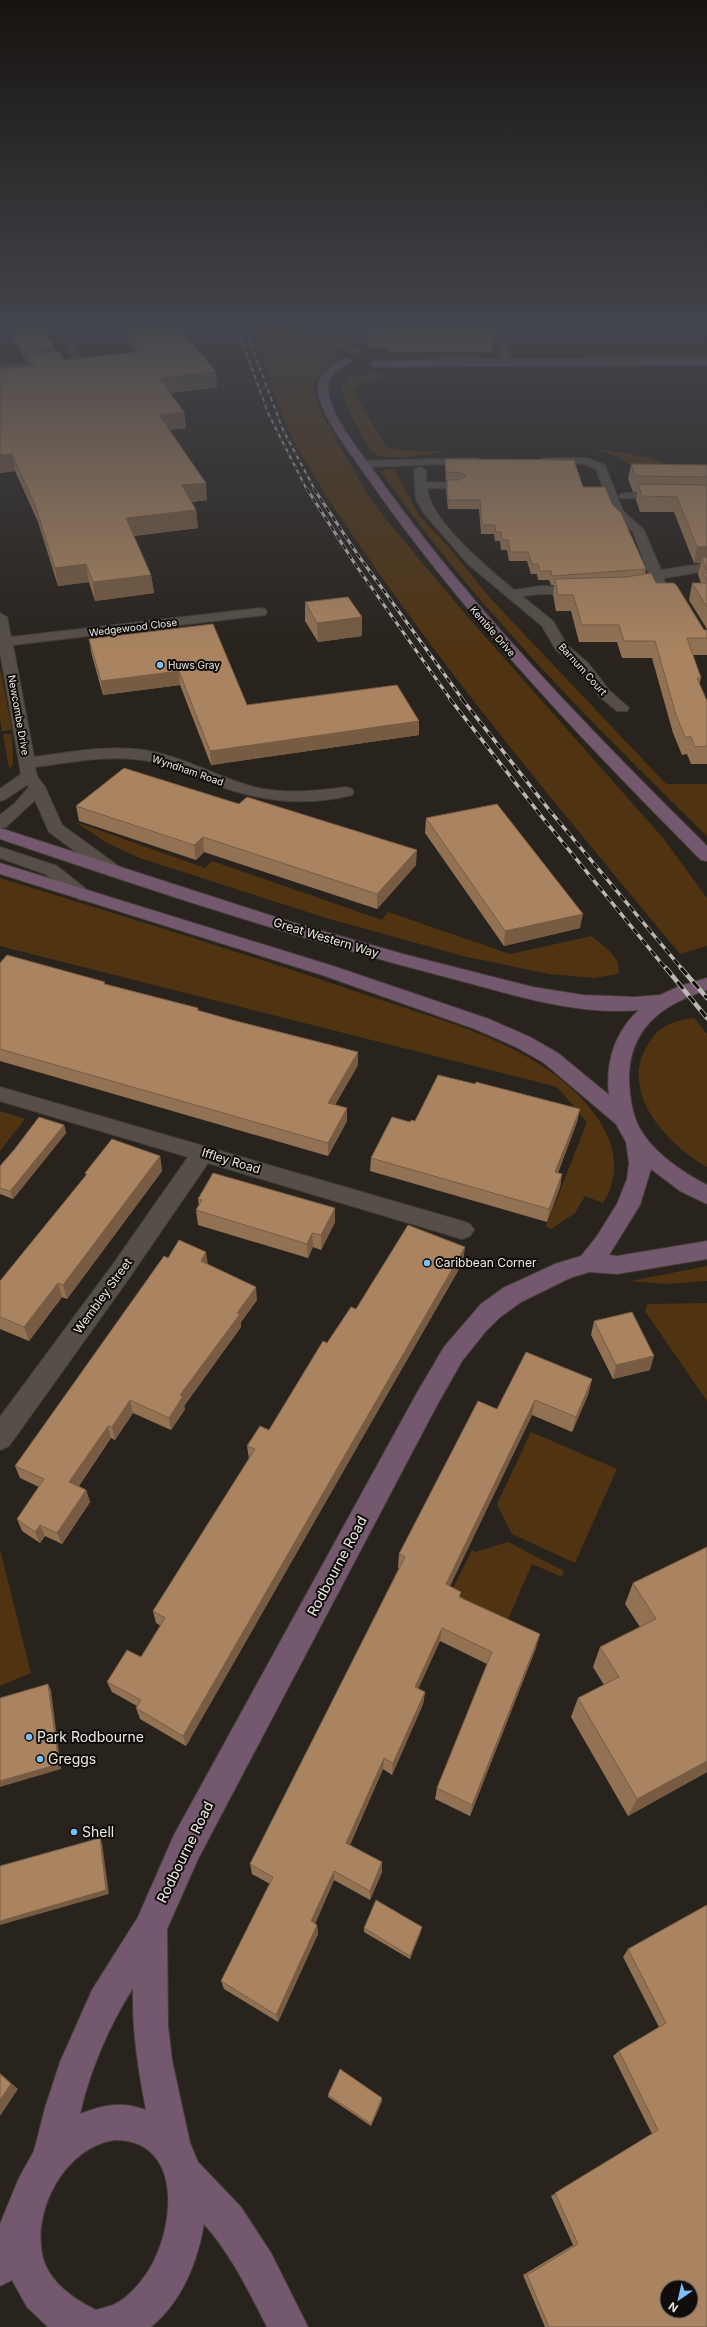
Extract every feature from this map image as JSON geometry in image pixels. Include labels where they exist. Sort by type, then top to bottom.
[{"type":"main road","name":"Kemble Drive","points":[[345,435],[363,464],[421,545],[506,646],[707,856]]},
{"type":"main road","name":"Great Western Way","points":[[0,833],[115,872],[357,948],[530,992],[594,1004],[629,1006],[661,1001]]},
{"type":"main road","points":[[0,868],[329,971],[482,1024],[523,1042],[551,1058],[624,1119]]},
{"type":"main road","points":[[707,984],[661,1001],[637,1024],[623,1046],[618,1072],[620,1102],[624,1119],[637,1142],[667,1170],[683,1182],[707,1196]]},
{"type":"main road","points":[[589,1264],[613,1230],[634,1191],[640,1166],[637,1142]]},
{"type":"main road","name":"Rodbourne Road","points":[[51,2160],[62,2108],[78,2062],[104,2002],[150,1929],[169,1883],[223,1777],[427,1399],[453,1354],[477,1324],[502,1300],[533,1284],[589,1264],[617,1265],[707,1250]]},
{"type":"main road","name":"Rodbourne Road","points":[[91,2326],[127,2319],[141,2310],[157,2294],[169,2277],[179,2254],[186,2226],[189,2202],[154,2060],[150,2026],[150,1929]]},
{"type":"main road","points":[[0,2266],[22,2220],[28,2200],[51,2160],[68,2142],[85,2130],[105,2122],[123,2121],[143,2126],[158,2134],[227,2221],[257,2268],[288,2327]]},
{"type":"main road","points":[[22,2220],[23,2257],[31,2281],[42,2296],[57,2312],[91,2326]]},
{"type":"street","points":[[363,464],[392,461],[488,461]]},
{"type":"street","points":[[534,461],[587,461],[599,465],[618,513],[638,530],[661,582]]},
{"type":"street","name":"Barnum Court","points":[[420,470],[422,499],[428,512],[472,561],[548,624],[561,647],[583,666],[605,694],[622,708]]},
{"type":"street","points":[[421,485],[458,485]]},
{"type":"street","points":[[625,498],[707,496]]},
{"type":"street","points":[[644,585],[661,582],[707,567]]},
{"type":"street","points":[[511,594],[541,590],[594,590]]},
{"type":"street","name":"Wedgewood Close","points":[[6,642],[260,612]]},
{"type":"street","name":"Newcombe Drive","points":[[0,617],[31,776],[55,828],[115,872]]},
{"type":"street","name":"Wyndham Road","points":[[31,776],[96,755],[133,754],[162,760],[244,789],[265,794],[302,797],[343,784],[354,806]]},
{"type":"street","points":[[0,796],[31,776]]},
{"type":"street","points":[[0,824],[21,806],[31,776]]},
{"type":"street","points":[[0,852],[50,870],[86,896]]},
{"type":"street","name":"Iffley Road","points":[[0,1094],[462,1230]]},
{"type":"street","name":"Wembley Street","points":[[0,1438],[119,1274],[203,1153]]},
{"type":"shaded area","points":[[291,435],[334,435],[366,492],[385,518],[466,615],[663,838],[707,898],[707,946],[680,954],[531,773],[458,680],[388,586],[321,488]]},
{"type":"shaded area","points":[[362,435],[379,435],[386,447],[405,451],[443,451],[418,456],[379,456],[370,449]]},
{"type":"shaded area","points":[[598,450],[633,454],[665,464],[629,464],[618,457]]},
{"type":"shaded area","points":[[388,469],[394,469],[420,517],[446,544],[491,599],[666,784],[707,784],[707,836],[577,706],[535,662],[495,616],[417,521],[381,472]]},
{"type":"shaded area","points":[[0,667],[12,730],[2,731],[0,719]]},
{"type":"shaded area","points":[[3,734],[12,734],[13,763],[12,767],[9,768]]},
{"type":"shaded area","points":[[76,822],[205,868],[212,861],[382,920],[388,912],[510,954],[592,936],[615,958],[619,968],[618,974],[594,978],[549,974],[463,956],[326,918],[140,858],[107,843]]},
{"type":"shaded area","points":[[0,878],[275,964],[437,1018],[460,1026],[527,1057],[564,1082],[593,1111],[604,1128],[611,1146],[614,1164],[612,1184],[603,1203],[585,1196],[575,1213],[551,1229],[546,1226],[587,1122],[557,1087],[0,946]]},
{"type":"shaded area","points":[[694,1018],[707,1034],[707,1167],[677,1146],[663,1132],[643,1100],[639,1082],[640,1064],[651,1039],[661,1029],[672,1023]]},
{"type":"shaded area","points":[[0,1111],[25,1119],[0,1151]]},
{"type":"shaded area","points":[[707,1266],[707,1281],[665,1284],[631,1281]]},
{"type":"shaded area","points":[[707,1303],[707,1401],[645,1311],[648,1304]]},
{"type":"shaded area","points":[[531,1432],[617,1469],[575,1563],[512,1534],[497,1504]]},
{"type":"shaded area","points":[[508,1542],[564,1571],[562,1577],[532,1564],[505,1626],[448,1598],[472,1550],[476,1552]]},
{"type":"shaded area","points":[[0,1550],[31,1673],[0,1686]]},
{"type":"building","points":[[0,435],[173,435],[206,483],[182,485],[196,510],[126,518],[151,575],[93,582],[86,564],[55,568],[35,505],[12,454],[0,455]]},
{"type":"building","points":[[445,459],[574,460],[583,487],[605,487],[612,504],[621,513],[646,569],[552,576],[551,571],[540,571],[538,564],[532,564],[528,552],[510,552],[508,540],[502,540],[501,532],[496,532],[495,525],[482,525],[480,500],[448,500],[447,480],[459,480],[466,476],[463,473],[446,472]]},
{"type":"building","points":[[631,464],[707,465],[707,477],[635,476]]},
{"type":"building","points":[[638,484],[707,485],[707,546],[697,547],[677,497],[642,496]]},
{"type":"building","points":[[707,557],[707,571],[702,558]]},
{"type":"building","points":[[651,573],[656,583],[674,583],[677,586],[704,630],[707,630],[707,638],[687,638],[701,678],[697,678],[707,701],[707,746],[695,747],[691,737],[685,737],[676,715],[655,641],[624,641],[619,625],[582,625],[573,595],[558,595],[555,579],[626,577]]},
{"type":"building","points":[[703,573],[707,573],[707,581]]},
{"type":"building","points":[[692,583],[707,583],[707,607]]},
{"type":"building","points":[[348,597],[362,617],[317,623],[305,602]]},
{"type":"building","points":[[213,624],[247,705],[397,685],[419,721],[210,751],[179,671],[101,681],[89,639]]},
{"type":"building","points":[[124,768],[239,804],[247,797],[417,850],[377,894],[203,837],[194,845],[76,806]]},
{"type":"building","points":[[497,804],[583,914],[505,931],[426,818]]},
{"type":"building","points":[[7,955],[105,982],[104,984],[198,1008],[197,1010],[232,1020],[358,1052],[328,1103],[347,1108],[328,1143],[0,1049],[0,963]]},
{"type":"building","points":[[438,1075],[475,1084],[476,1082],[580,1109],[555,1172],[562,1174],[549,1209],[371,1158],[392,1117],[410,1122],[411,1120],[415,1121]]},
{"type":"building","points":[[39,1117],[64,1125],[10,1191],[0,1188],[0,1166]]},
{"type":"building","points":[[112,1139],[160,1156],[63,1285],[58,1283],[24,1327],[0,1317],[0,1281],[87,1174],[85,1173]]},
{"type":"building","points":[[213,1173],[335,1208],[321,1235],[312,1233],[307,1244],[196,1210],[202,1200],[198,1199]]},
{"type":"building","points":[[408,1225],[465,1247],[183,1736],[136,1708],[141,1700],[107,1682],[127,1650],[141,1657],[165,1618],[153,1611],[255,1449],[247,1446],[260,1426],[269,1430],[323,1341],[327,1343],[351,1307],[356,1309]]},
{"type":"building","points":[[179,1240],[206,1252],[201,1261],[256,1287],[237,1313],[240,1314],[180,1395],[183,1396],[169,1418],[130,1400],[112,1427],[108,1426],[69,1482],[86,1490],[57,1533],[40,1525],[35,1532],[17,1519],[44,1479],[15,1466],[164,1256],[168,1258]]},
{"type":"building","points":[[632,1312],[654,1356],[616,1365],[594,1321]]},
{"type":"building","points":[[526,1352],[592,1379],[576,1417],[535,1400],[446,1584],[461,1592],[459,1597],[540,1634],[472,1805],[437,1788],[492,1652],[442,1628],[415,1687],[425,1692],[393,1763],[384,1758],[346,1843],[382,1862],[370,1891],[334,1871],[311,1921],[317,1925],[276,2015],[221,1981],[273,1877],[250,1864],[405,1557],[399,1554],[478,1401],[497,1409]]},
{"type":"building","points":[[707,1547],[707,1761],[637,1799],[578,1698],[619,1677],[600,1647],[656,1619],[633,1583]]},
{"type":"building","name":"Park Rodbourne","points":[[48,1684],[59,1764],[0,1781],[0,1698]]},
{"type":"building","points":[[100,1838],[106,1890],[0,1921],[0,1866]]},
{"type":"building","points":[[376,1900],[422,1927],[410,1956],[364,1928]]},
{"type":"building","points":[[707,1905],[707,2327],[549,2327],[527,2275],[578,2244],[555,2193],[658,2130],[619,2051],[666,2023],[628,1949]]},
{"type":"building","points":[[340,2069],[382,2098],[371,2124],[328,2095]]},
{"type":"building","points":[[0,2074],[11,2084],[0,2100]]},
{"type":"railway","points":[[279,435],[307,490]]},
{"type":"railway","points":[[285,435],[315,490]]},
{"type":"railway","points":[[307,489],[355,564],[451,700]]},
{"type":"railway","points":[[314,489],[358,555],[463,700]]},
{"type":"railway","points":[[450,699],[542,817],[666,969]]},
{"type":"railway","points":[[462,699],[550,811],[682,969]]},
{"type":"railway","points":[[666,968],[707,1018]]},
{"type":"railway","points":[[681,968],[707,998]]},
{"type":"place","name":"Huws Gray","points":[[160,665]]},
{"type":"place","name":"Caribbean Corner","points":[[427,1263]]},
{"type":"place","name":"Park Rodbourne","points":[[29,1737]]},
{"type":"place","name":"Greggs","points":[[40,1759]]},
{"type":"place","name":"Shell","points":[[74,1832]]}]
